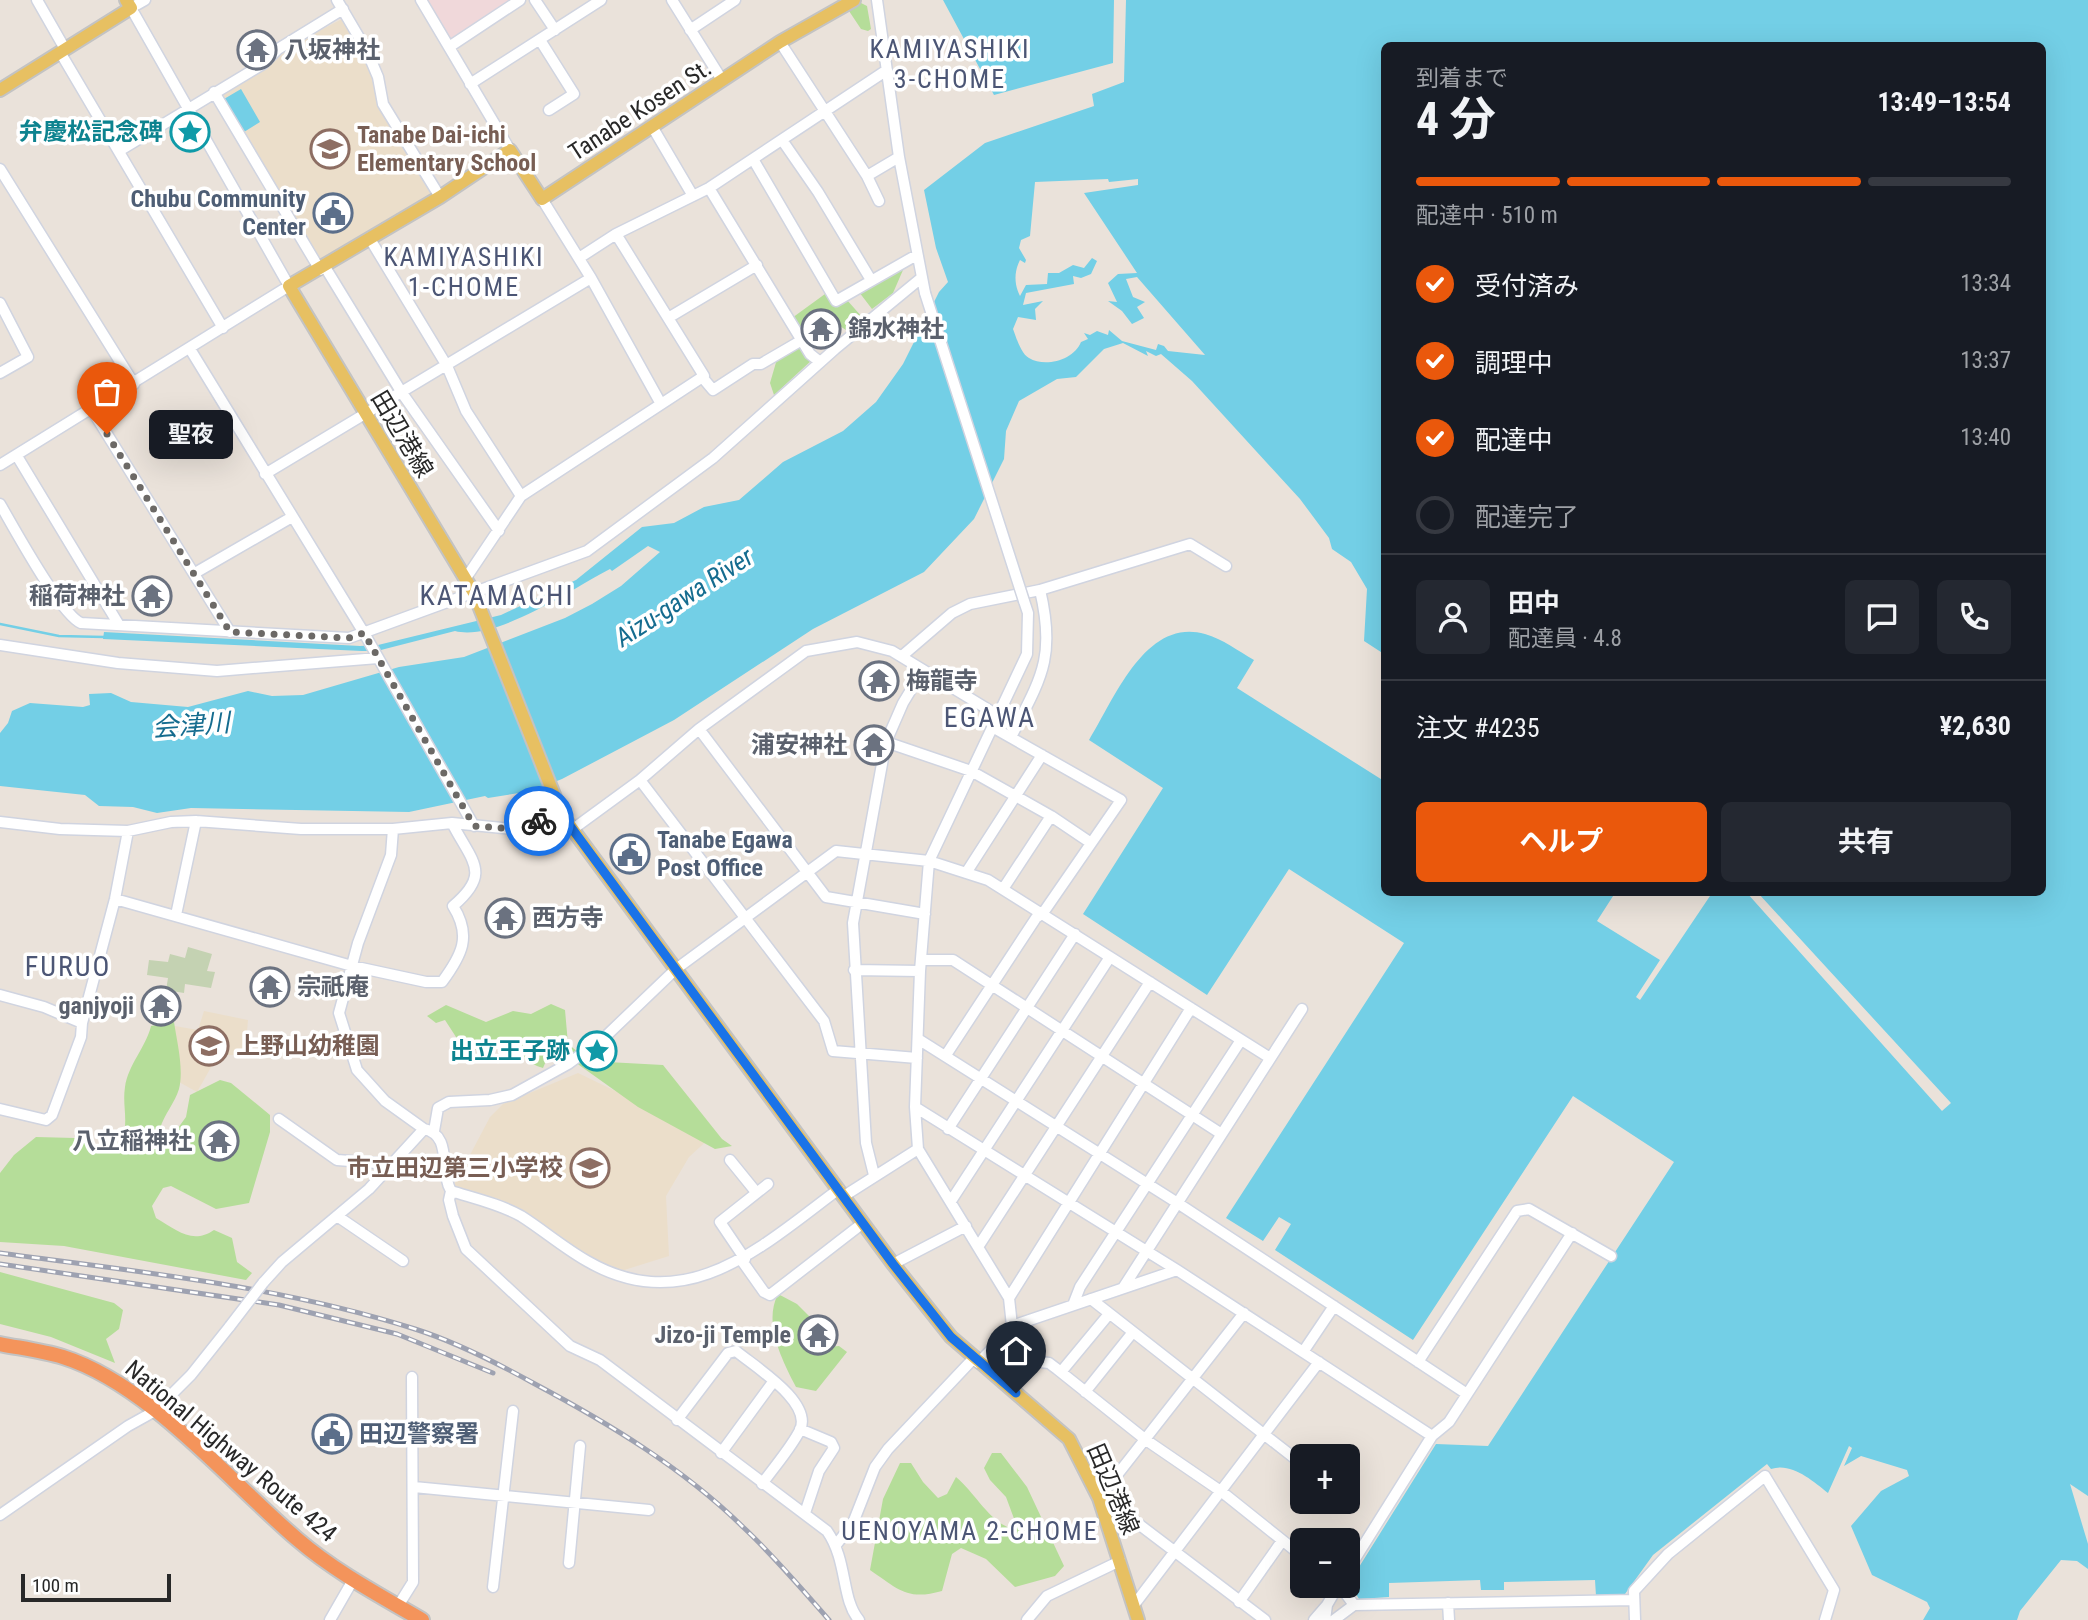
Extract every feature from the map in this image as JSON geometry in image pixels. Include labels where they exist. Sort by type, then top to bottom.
[{"type":"highway","name":"National Highway Route 424","points":[[0,1344],[63,1357],[106,1376],[155,1411],[298,1540],[353,1580],[422,1620]]},
{"type":"main road","name":"Tanabe Kosen St.","points":[[542,199],[839,3],[853,0]]},
{"type":"main road","points":[[0,90],[63,51],[129,4]]},
{"type":"main road","points":[[289,286],[440,197],[510,150],[542,199]]},
{"type":"main road","name":"田辺港線","points":[[289,286],[477,599],[562,815],[893,1264],[951,1337],[975,1361],[1069,1439],[1101,1504],[1138,1620]]},
{"type":"street","points":[[37,0],[119,151],[223,328]]},
{"type":"street","points":[[0,465],[289,286],[129,4],[145,0]]},
{"type":"street","points":[[421,0],[510,150]]},
{"type":"street","points":[[449,47],[520,0]]},
{"type":"street","points":[[535,0],[555,30]]},
{"type":"street","points":[[470,83],[601,0]]},
{"type":"street","points":[[672,0],[722,80]]},
{"type":"street","points":[[690,30],[735,0]]},
{"type":"street","points":[[877,0],[898,157],[920,279],[1028,613],[1027,653],[929,861],[920,966],[915,1107],[918,1149],[1009,1298],[1012,1326],[1040,1362],[1049,1363],[1146,1440],[1222,1492],[1290,1547]]},
{"type":"street","points":[[119,151],[263,64],[278,49],[340,5],[378,77],[383,104],[440,197]]},
{"type":"street","points":[[540,40],[574,94],[549,110]]},
{"type":"street","points":[[780,42],[867,176],[879,201]]},
{"type":"street","points":[[579,258],[615,234],[709,188],[887,70]]},
{"type":"street","points":[[214,92],[402,393],[499,531]]},
{"type":"street","points":[[653,128],[693,196]]},
{"type":"street","points":[[782,140],[818,192],[871,280]]},
{"type":"street","points":[[867,176],[898,157]]},
{"type":"street","points":[[753,159],[836,301],[915,256]]},
{"type":"street","points":[[0,169],[134,384]]},
{"type":"street","points":[[709,188],[810,354],[820,362]]},
{"type":"street","points":[[542,199],[591,278],[661,404]]},
{"type":"street","points":[[615,234],[704,376],[702,377],[713,390],[753,364],[761,364],[802,340]]},
{"type":"street","points":[[370,239],[447,366],[466,411],[521,496]]},
{"type":"street","points":[[668,318],[757,265]]},
{"type":"street","points":[[265,474],[591,278]]},
{"type":"street","points":[[0,504],[73,619],[119,625],[349,638],[477,599],[587,551],[713,458],[820,362],[920,279]]},
{"type":"street","points":[[0,303],[28,357],[0,373]]},
{"type":"street","points":[[190,349],[364,633],[474,826]]},
{"type":"street","points":[[466,578],[521,496],[702,377]]},
{"type":"street","points":[[92,410],[230,632]]},
{"type":"street","points":[[17,456],[119,625]]},
{"type":"street","points":[[195,573],[292,517]]},
{"type":"street","points":[[902,656],[952,613],[970,604],[1040,590],[1190,544],[1226,566]]},
{"type":"street","points":[[1011,737],[1047,661],[1048,624],[1040,590]]},
{"type":"street","points":[[573,830],[640,780],[699,729],[806,650],[857,642],[902,656],[999,716]]},
{"type":"street","points":[[0,645],[118,663],[217,671],[378,658]]},
{"type":"street","points":[[874,1175],[866,1143],[853,923],[886,742],[902,703],[923,670]]},
{"type":"street","points":[[946,1055],[1036,918],[1043,913],[1121,800],[994,727]]},
{"type":"street","points":[[699,729],[826,897],[925,914]]},
{"type":"street","points":[[886,742],[971,771],[1051,816],[1091,843]]},
{"type":"street","points":[[966,873],[1042,755]]},
{"type":"street","points":[[640,780],[824,1021],[833,1051],[918,1058]]},
{"type":"street","points":[[0,822],[60,829],[128,831],[171,822],[196,821],[301,830],[393,829],[453,823],[513,829],[562,815]]},
{"type":"street","points":[[1003,889],[1051,816]]},
{"type":"street","points":[[176,915],[196,821]]},
{"type":"street","points":[[115,899],[352,966],[426,982],[442,982],[452,968],[465,933],[464,923],[453,906],[472,890],[477,870],[453,823]]},
{"type":"street","points":[[393,829],[391,855],[338,1013],[357,1070],[385,1101],[439,1135],[445,1154],[443,1178],[451,1191],[518,1214],[586,1261],[627,1278],[665,1281],[693,1278],[744,1260],[841,1193],[918,1149]]},
{"type":"street","points":[[0,1109],[46,1120],[52,1115],[81,1037],[82,1023],[115,899],[128,831]]},
{"type":"street","points":[[0,1515],[128,1426],[155,1411],[175,1393],[282,1262],[369,1189],[390,1164],[429,1130],[438,1108],[449,1102],[512,1096],[568,1064],[606,1036],[676,969],[836,851],[929,861],[1003,889],[1270,1058]]},
{"type":"street","points":[[948,1129],[979,1077],[1075,934]]},
{"type":"street","points":[[951,1201],[1110,957]]},
{"type":"street","points":[[854,970],[920,966],[953,960],[1220,1133]]},
{"type":"street","points":[[978,1247],[1150,982]]},
{"type":"street","points":[[0,995],[44,1007],[82,1023]]},
{"type":"street","points":[[1009,1298],[1191,1008]]},
{"type":"street","points":[[1123,1288],[1302,1009]]},
{"type":"street","points":[[918,1039],[1176,1202],[1467,1394]]},
{"type":"street","points":[[1073,1305],[1080,1287],[1241,1040]]},
{"type":"street","points":[[915,1107],[1144,1252],[1177,1270],[1432,1436]]},
{"type":"street","points":[[279,1119],[337,1160],[390,1164]]},
{"type":"street","points":[[730,1160],[756,1192]]},
{"type":"street","points":[[768,1184],[720,1222],[764,1292],[770,1295],[863,1223]]},
{"type":"street","points":[[451,1191],[449,1200],[453,1216],[466,1249],[570,1346],[600,1360],[827,1531],[836,1545],[844,1568],[851,1611],[859,1620]]},
{"type":"street","points":[[1418,1362],[1517,1211],[1529,1209],[1611,1256]]},
{"type":"street","points":[[337,1216],[403,1261]]},
{"type":"street","points":[[893,1264],[966,1227]]},
{"type":"street","points":[[1360,1551],[1432,1436],[1449,1422],[1572,1233]]},
{"type":"street","points":[[836,1545],[853,1523],[875,1467],[888,1449],[975,1361],[1009,1332],[1012,1326],[1177,1270]]},
{"type":"street","points":[[1091,1299],[1290,1455]]},
{"type":"street","points":[[1303,1352],[1334,1306]]},
{"type":"street","points":[[1244,1313],[1146,1440],[1101,1504],[1124,1513],[1265,1620]]},
{"type":"street","points":[[1061,1373],[1110,1314]]},
{"type":"street","points":[[1085,1392],[1133,1332]]},
{"type":"street","points":[[677,1420],[728,1353],[736,1351],[795,1400],[803,1414],[800,1429],[762,1483]]},
{"type":"street","points":[[1134,1605],[1319,1362]]},
{"type":"street","points":[[398,1606],[413,1582],[412,1377]]},
{"type":"street","points":[[721,1453],[773,1382]]},
{"type":"street","points":[[493,1587],[513,1411]]},
{"type":"street","points":[[800,1429],[831,1442],[834,1448],[820,1471],[805,1513]]},
{"type":"street","points":[[569,1563],[580,1446]]},
{"type":"street","points":[[1635,1620],[1634,1591],[1668,1554],[1765,1476],[1834,1590],[1825,1620]]},
{"type":"street","points":[[414,1488],[649,1510]]},
{"type":"street","points":[[1239,1602],[1282,1541]]},
{"type":"street","points":[[1027,1620],[1047,1595],[1120,1561]]},
{"type":"street","points":[[330,1620],[353,1580]]},
{"type":"street","points":[[1314,1620],[1331,1598]]},
{"type":"street","points":[[1348,1598],[1354,1605]]},
{"type":"street","points":[[1334,1620],[1354,1605],[1634,1600]]},
{"type":"street","points":[[1448,1603],[1449,1620]]},
{"type":"street","points":[[1325,1620],[1327,1605]]},
{"type":"shaded area","points":[[421,0],[520,0],[449,47]]},
{"type":"shaded area","name":"Tanabe Dai-ichi Elementary School","points":[[344,18],[365,51],[375,81],[433,194],[318,262],[220,95],[266,68],[296,43]]},
{"type":"shaded area","name":"上野山幼稚園","points":[[204,1011],[248,1020],[245,1055],[218,1055],[197,1092],[179,1082],[169,1025],[198,1030]]},
{"type":"shaded area","points":[[578,1073],[711,1137],[689,1157],[666,1196],[669,1256],[621,1271],[567,1245],[530,1218],[451,1191],[490,1117],[503,1104]]},
{"type":"green space","points":[[857,1],[867,6],[871,29],[868,31],[861,29],[849,11]]},
{"type":"green space","points":[[899,268],[903,270],[893,293],[872,309],[859,292]]},
{"type":"green space","points":[[825,294],[839,305],[847,300],[862,317],[846,330],[816,311],[803,320],[801,332],[792,318]]},
{"type":"green space","points":[[800,345],[812,360],[774,395],[770,383],[777,359]]},
{"type":"green space","points":[[188,947],[212,954],[207,971],[215,972],[211,988],[185,984],[184,993],[166,990],[168,978],[147,975],[149,960],[168,962],[170,954],[185,958]]},
{"type":"green space","points":[[551,1004],[565,1010],[568,1044],[589,1061],[663,1065],[722,1139],[732,1146],[715,1149],[638,1107],[558,1050],[549,1054],[543,1068],[530,1063],[497,1039],[467,1054],[445,1020],[436,1023],[427,1016],[446,1005],[486,1022],[513,1011],[531,1014]]},
{"type":"green space","points":[[174,1022],[180,1056],[179,1089],[160,1129],[170,1139],[186,1117],[190,1095],[220,1080],[231,1083],[270,1115],[270,1132],[249,1203],[216,1209],[171,1186],[163,1188],[152,1206],[156,1218],[185,1234],[199,1236],[214,1230],[232,1238],[237,1262],[252,1273],[246,1280],[64,1246],[0,1242],[0,1173],[14,1155],[36,1137],[75,1138],[103,1148],[122,1141],[125,1126],[125,1087],[130,1071],[151,1026]]},
{"type":"green space","points":[[0,1272],[114,1303],[123,1310],[119,1329],[106,1339],[115,1363],[51,1337],[0,1324]]},
{"type":"green space","points":[[778,1294],[797,1304],[814,1321],[808,1335],[820,1348],[839,1346],[847,1352],[816,1391],[796,1387],[780,1353],[773,1329],[774,1305]]},
{"type":"green space","points":[[992,1453],[1001,1453],[1027,1487],[1064,1566],[1055,1576],[1015,1587],[986,1559],[961,1548],[952,1554],[942,1591],[930,1594],[903,1591],[870,1570],[883,1499],[900,1463],[911,1463],[923,1482],[938,1498],[947,1494],[956,1477],[994,1518],[1009,1528],[1016,1524],[1006,1497],[990,1480],[984,1468]]},
{"type":"water","points":[[943,0],[1114,0],[1113,63],[994,95]]},
{"type":"water","points":[[1126,0],[2088,0],[2088,1496],[2070,1484],[2088,1544],[2088,1569],[2077,1561],[2061,1560],[2020,1611],[2017,1620],[1923,1620],[1930,1608],[1927,1602],[1872,1575],[1851,1526],[1881,1491],[1909,1476],[1907,1470],[1861,1456],[1844,1466],[1852,1448],[1849,1446],[1828,1493],[1801,1473],[1779,1467],[1771,1469],[1767,1464],[1653,1555],[1625,1594],[1596,1596],[1595,1580],[1504,1582],[1504,1590],[1481,1590],[1480,1580],[1389,1583],[1389,1597],[1359,1599],[1360,1565],[1436,1444],[1488,1446],[1674,1162],[1573,1096],[1413,1340],[1275,1250],[1291,1224],[1279,1217],[1263,1241],[1226,1218],[1404,943],[1289,869],[1207,995],[1083,914],[1163,788],[1089,740],[1121,684],[1149,650],[1165,638],[1184,632],[1205,634],[1254,660],[1237,688],[1381,779],[1381,896],[1613,896],[1597,921],[1660,960],[1636,997],[1640,1000],[1710,896],[1750,896],[1942,1111],[1951,1103],[1761,896],[2046,896],[2046,42],[1381,42],[1381,652],[1364,641],[1367,589],[1351,562],[1332,549],[1329,538],[1300,499],[1192,381],[1161,354],[1156,356],[1146,351],[1148,356],[1123,343],[1104,349],[1076,377],[1057,379],[1019,401],[1006,431],[1004,459],[974,519],[924,572],[813,629],[674,720],[562,779],[531,791],[488,798],[485,796],[409,812],[191,808],[157,813],[133,807],[99,806],[85,795],[0,786],[0,733],[8,723],[12,711],[30,703],[83,707],[90,705],[89,694],[111,693],[131,702],[188,707],[248,691],[272,696],[303,695],[399,667],[464,657],[565,618],[621,586],[660,552],[648,546],[612,571],[610,569],[534,611],[491,629],[455,631],[377,651],[103,639],[104,632],[378,645],[501,615],[576,580],[642,527],[674,523],[704,507],[739,500],[783,462],[843,431],[876,402],[903,364],[939,292],[948,282],[936,248],[924,190],[985,143],[1094,106],[1092,94],[1124,82]],"holes":[[[1108,179],[1109,182],[1138,179],[1138,185],[1084,193],[1137,273],[1118,274],[1108,283],[1117,302],[1108,301],[1122,311],[1132,324],[1144,318],[1137,307],[1145,302],[1133,297],[1126,279],[1137,277],[1205,355],[1168,351],[1158,344],[1156,350],[1122,341],[1109,330],[1108,335],[1097,331],[1090,335],[1084,333],[1088,339],[1081,342],[1072,354],[1058,361],[1036,361],[1026,356],[1013,329],[1018,317],[1036,320],[1035,309],[1043,301],[1023,305],[1026,293],[1074,284],[1073,276],[1081,278],[1091,274],[1097,261],[1092,258],[1084,268],[1073,265],[1059,273],[1048,273],[1047,284],[1026,285],[1020,296],[1016,274],[1020,260],[1025,263],[1026,260],[1019,248],[1021,240],[1030,236],[1035,182]]]},
{"type":"water","points":[[241,89],[260,122],[244,132],[224,99]]},
{"type":"waterway","points":[[0,624],[59,636],[104,637]]},
{"type":"railway","points":[[0,1253],[261,1291],[364,1314],[430,1334],[461,1347],[506,1368],[590,1414],[670,1466],[720,1506],[754,1538],[829,1620]]},
{"type":"railway","points":[[0,1264],[279,1305],[397,1334],[493,1373]]},
{"type":"way so far","points":[[107,434],[230,632],[349,638],[364,633],[474,826],[513,829],[539,821]]},
{"type":"place","name":"八坂神社","points":[[257,50]]},
{"type":"place","name":"弁慶松記念碑","points":[[190,132]]},
{"type":"place","name":"Tanabe Dai-ichi Elementary School","points":[[330,149]]},
{"type":"place","name":"Chubu Community Center","points":[[333,213]]},
{"type":"place","name":"錦水神社","points":[[821,329]]},
{"type":"place","name":"聖夜","points":[[107,434]]},
{"type":"place","name":"稲荷神社","points":[[152,596]]},
{"type":"place","name":"梅龍寺","points":[[879,681]]},
{"type":"place","name":"浦安神社","points":[[874,745]]},
{"type":"place","name":"Tanabe Egawa Post Office","points":[[630,854]]},
{"type":"place","name":"西方寺","points":[[505,918]]},
{"type":"place","name":"宗祇庵","points":[[270,987]]},
{"type":"place","name":"ganjyoji","points":[[161,1006]]},
{"type":"place","name":"上野山幼稚園","points":[[209,1046]]},
{"type":"place","name":"出立王子跡","points":[[597,1051]]},
{"type":"place","name":"八立稲神社","points":[[219,1141]]},
{"type":"place","name":"市立田辺第三小学校","points":[[590,1168]]},
{"type":"place","name":"Jizo-ji Temple","points":[[818,1335]]},
{"type":"place","name":"田辺警察署","points":[[332,1434]]},
{"type":"district","name":"KAMIYASHIKI 3-CHOME","points":[[950,64]]},
{"type":"district","name":"KAMIYASHIKI 1-CHOME","points":[[464,272]]},
{"type":"district","name":"KATAMACHI","points":[[497,595]]},
{"type":"district","name":"EGAWA","points":[[990,717]]},
{"type":"district","name":"FURUO","points":[[68,966]]},
{"type":"district","name":"UENOYAMA 2-CHOME","points":[[970,1531]]},
{"type":"route","points":[[539,821],[562,815],[893,1264],[951,1337],[973,1359],[1016,1393]]},
{"type":"water label","name":"Aizu-gawa River","points":[[684,597]]},
{"type":"water label","name":"会津川","points":[[191,725]]}]
